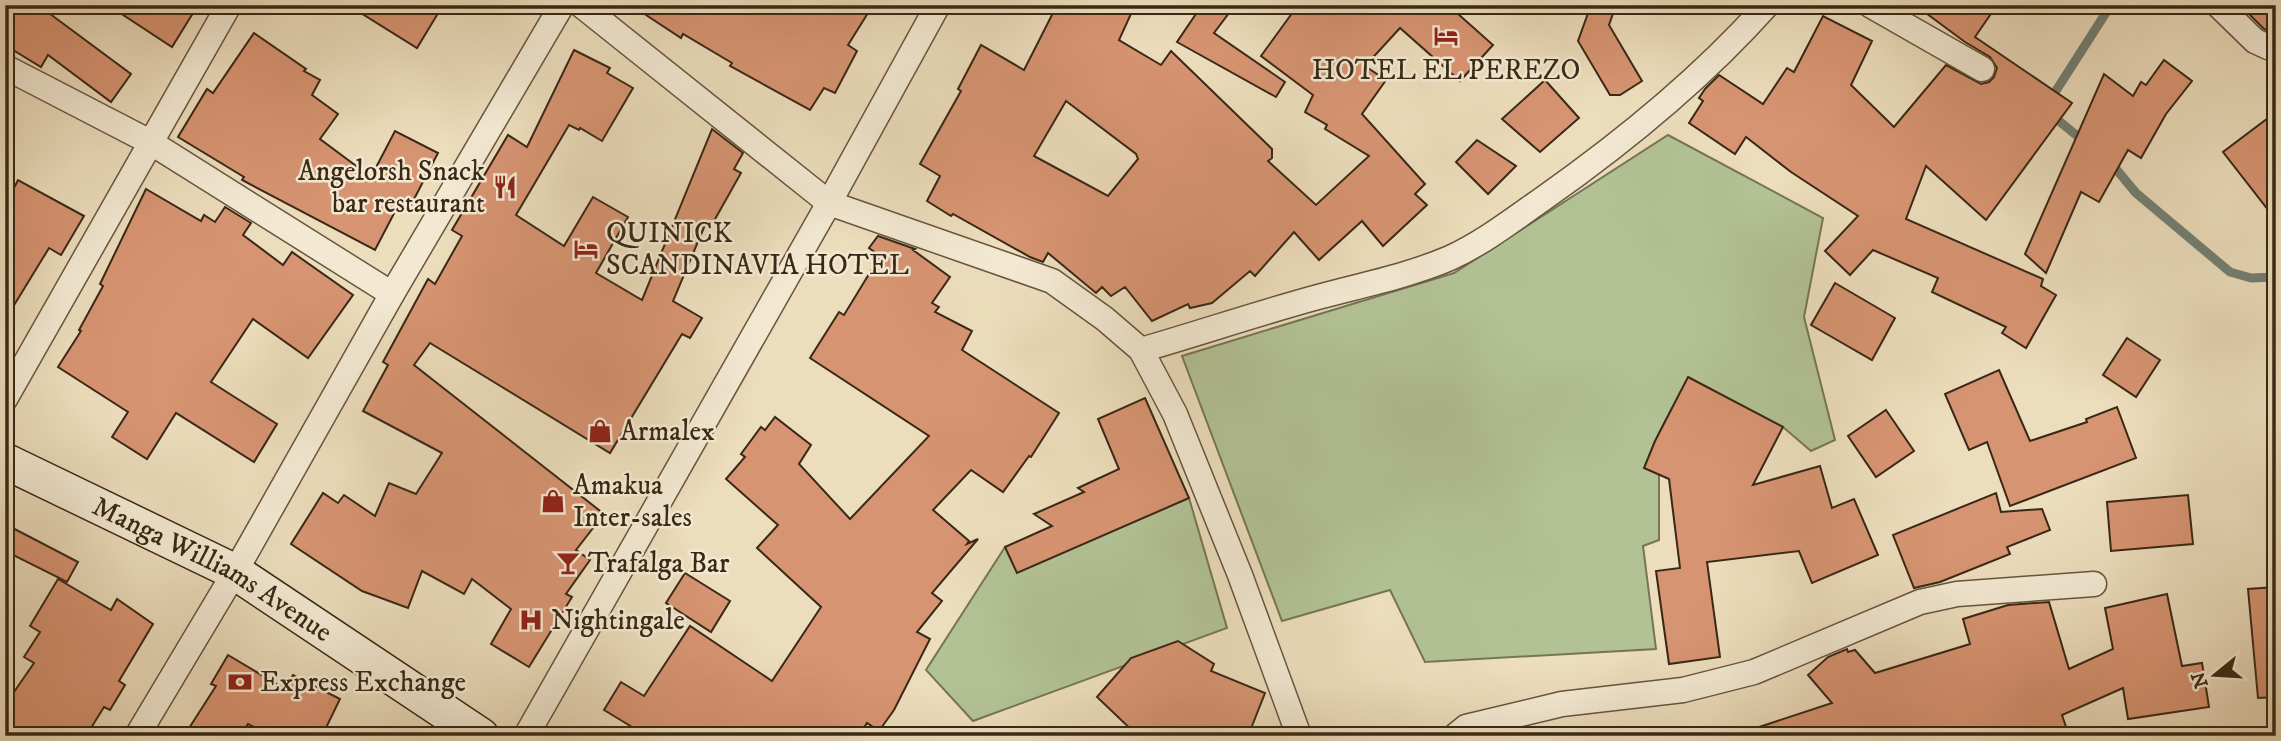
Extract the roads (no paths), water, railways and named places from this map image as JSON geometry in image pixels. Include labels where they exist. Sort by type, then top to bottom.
[{"type":"main road","name":"Manga Williams Avenue","points":[[5,461],[235,572],[481,736]]},
{"type":"street","points":[[5,399],[229,5]]},
{"type":"street","points":[[137,736],[235,572],[392,293],[562,5]]},
{"type":"street","points":[[582,5],[830,203],[1052,281],[1105,319],[1141,350],[1175,414],[1240,575],[1299,736]]},
{"type":"street","points":[[526,736],[830,203],[938,5]]},
{"type":"street","points":[[1141,350],[1317,297],[1393,278],[1451,257],[1509,223],[1654,116],[1735,41],[1767,5]]},
{"type":"street","points":[[1870,5],[1982,69]]},
{"type":"street","points":[[2218,5],[2255,41],[2268,47],[2276,43]]},
{"type":"street","points":[[5,67],[150,142],[392,293]]},
{"type":"street","points":[[1455,736],[1466,727],[1562,704],[1684,690],[1754,672],[1920,601],[1957,594],[2094,584]]},
{"type":"waterway","points":[[2086,143],[2054,117],[2052,97],[2107,11],[2108,5]]},
{"type":"waterway","points":[[2111,163],[2136,193],[2230,272],[2251,278],[2276,277]]},
{"type":"place","name":"HOTEL EL PEREZO","points":[[1446,36]]},
{"type":"place","name":"Angelorsh Snack bar restaurant","points":[[505,187]]},
{"type":"place","name":"QUINICK SCANDINAVIA HOTEL","points":[[586,249]]},
{"type":"place","name":"Armalex","points":[[600,431]]},
{"type":"place","name":"Amakua Inter-sales","points":[[553,501]]},
{"type":"place","name":"Trafalga Bar","points":[[568,563]]},
{"type":"place","name":"Nightingale","points":[[531,620]]},
{"type":"place","name":"Express Exchange","points":[[240,682]]}]
